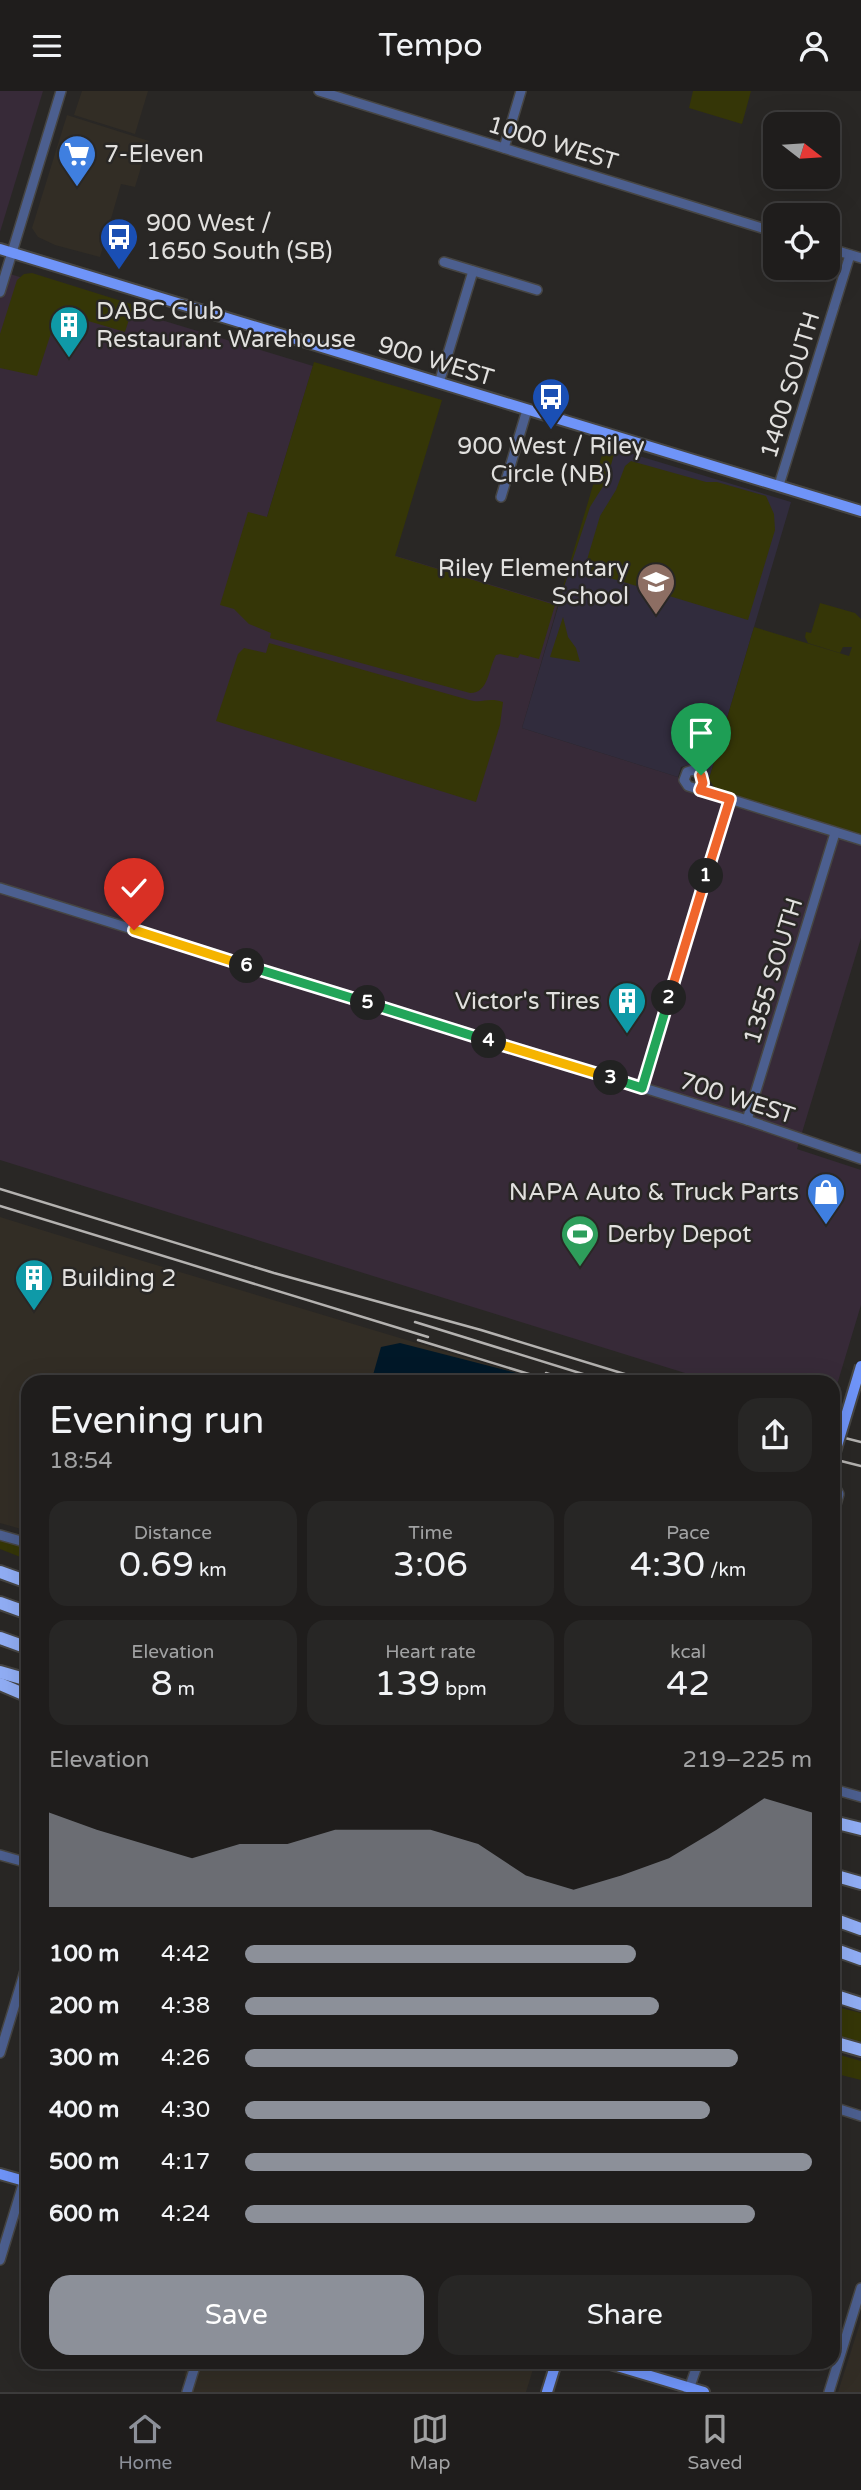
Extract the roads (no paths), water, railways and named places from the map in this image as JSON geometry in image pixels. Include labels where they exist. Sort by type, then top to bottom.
[{"type":"highway","points":[[0,1572],[21,1580]]},
{"type":"highway","points":[[0,1603],[21,1610]]},
{"type":"highway","points":[[0,1638],[21,1646]]},
{"type":"highway","points":[[0,1672],[21,1678]]},
{"type":"highway","points":[[0,1684],[21,1693]]},
{"type":"highway","points":[[840,1824],[861,1829]]},
{"type":"highway","points":[[840,1875],[861,1877]]},
{"type":"highway","points":[[840,1876],[861,1883]]},
{"type":"highway","points":[[840,1922],[861,1929]]},
{"type":"highway","points":[[840,1952],[861,1959]]},
{"type":"highway","points":[[840,1996],[861,2004]]},
{"type":"highway","points":[[840,2044],[861,2050]]},
{"type":"main road","name":"900 WEST","points":[[0,249],[861,511]]},
{"type":"main road","points":[[840,1435],[861,1366]]},
{"type":"main road","points":[[0,2174],[21,2180]]},
{"type":"main road","points":[[547,2392],[554,2369]]},
{"type":"main road","points":[[625,2369],[689,2390],[704,2392]]},
{"type":"street","points":[[0,292],[61,91]]},
{"type":"street","name":"1000 WEST","points":[[318,91],[763,228]]},
{"type":"street","points":[[504,148],[521,91]]},
{"type":"street","points":[[840,252],[861,258]]},
{"type":"street","name":"1400 SOUTH","points":[[779,485],[850,255]]},
{"type":"street","points":[[444,262],[537,290]]},
{"type":"street","points":[[439,383],[474,271]]},
{"type":"street","points":[[502,497],[527,410]]},
{"type":"street","points":[[700,790],[861,840]]},
{"type":"street","points":[[642,1088],[730,799]]},
{"type":"street","name":"1355 SOUTH","points":[[747,1120],[835,833]]},
{"type":"street","name":"700 WEST","points":[[0,887],[747,1120],[861,1159]]},
{"type":"street","points":[[0,1535],[21,1541]]},
{"type":"street","points":[[840,1791],[861,1797]]},
{"type":"street","points":[[0,1855],[21,1861]]},
{"type":"street","points":[[0,2053],[21,1984]]},
{"type":"street","points":[[840,2109],[861,2116]]},
{"type":"street","points":[[0,2260],[21,2197]]},
{"type":"street","points":[[840,2356],[861,2288]]},
{"type":"street","points":[[187,2392],[194,2369]]},
{"type":"street","points":[[689,2390],[696,2369]]},
{"type":"street","points":[[829,2392],[836,2369]]},
{"type":"water","points":[[400,1343],[524,1375],[373,1375],[381,1347]]},
{"type":"railway","points":[[0,1189],[274,1273],[481,1330],[628,1375]]},
{"type":"railway","points":[[0,1206],[428,1337]]},
{"type":"railway","points":[[415,1322],[586,1375]]},
{"type":"railway","points":[[418,1340],[532,1375]]},
{"type":"railway","points":[[546,1373],[552,1375]]},
{"type":"railway","points":[[840,1437],[861,1442]]},
{"type":"railway","points":[[840,1461],[861,1466]]},
{"type":"place","name":"7-Eleven","points":[[77,188]]},
{"type":"place","name":"900 West / 1650 South (SB)","points":[[119,271]]},
{"type":"place","name":"DABC Club Restaurant Warehouse","points":[[69,359]]},
{"type":"place","name":"900 West / Riley Circle (NB)","points":[[551,431]]},
{"type":"place","name":"Riley Elementary School","points":[[656,616]]},
{"type":"place","name":"Victor's Tires","points":[[627,1035]]},
{"type":"place","name":"NAPA Auto & Truck Parts","points":[[826,1226]]},
{"type":"place","name":"Derby Depot","points":[[580,1268]]},
{"type":"place","name":"Building 2","points":[[34,1312]]}]
